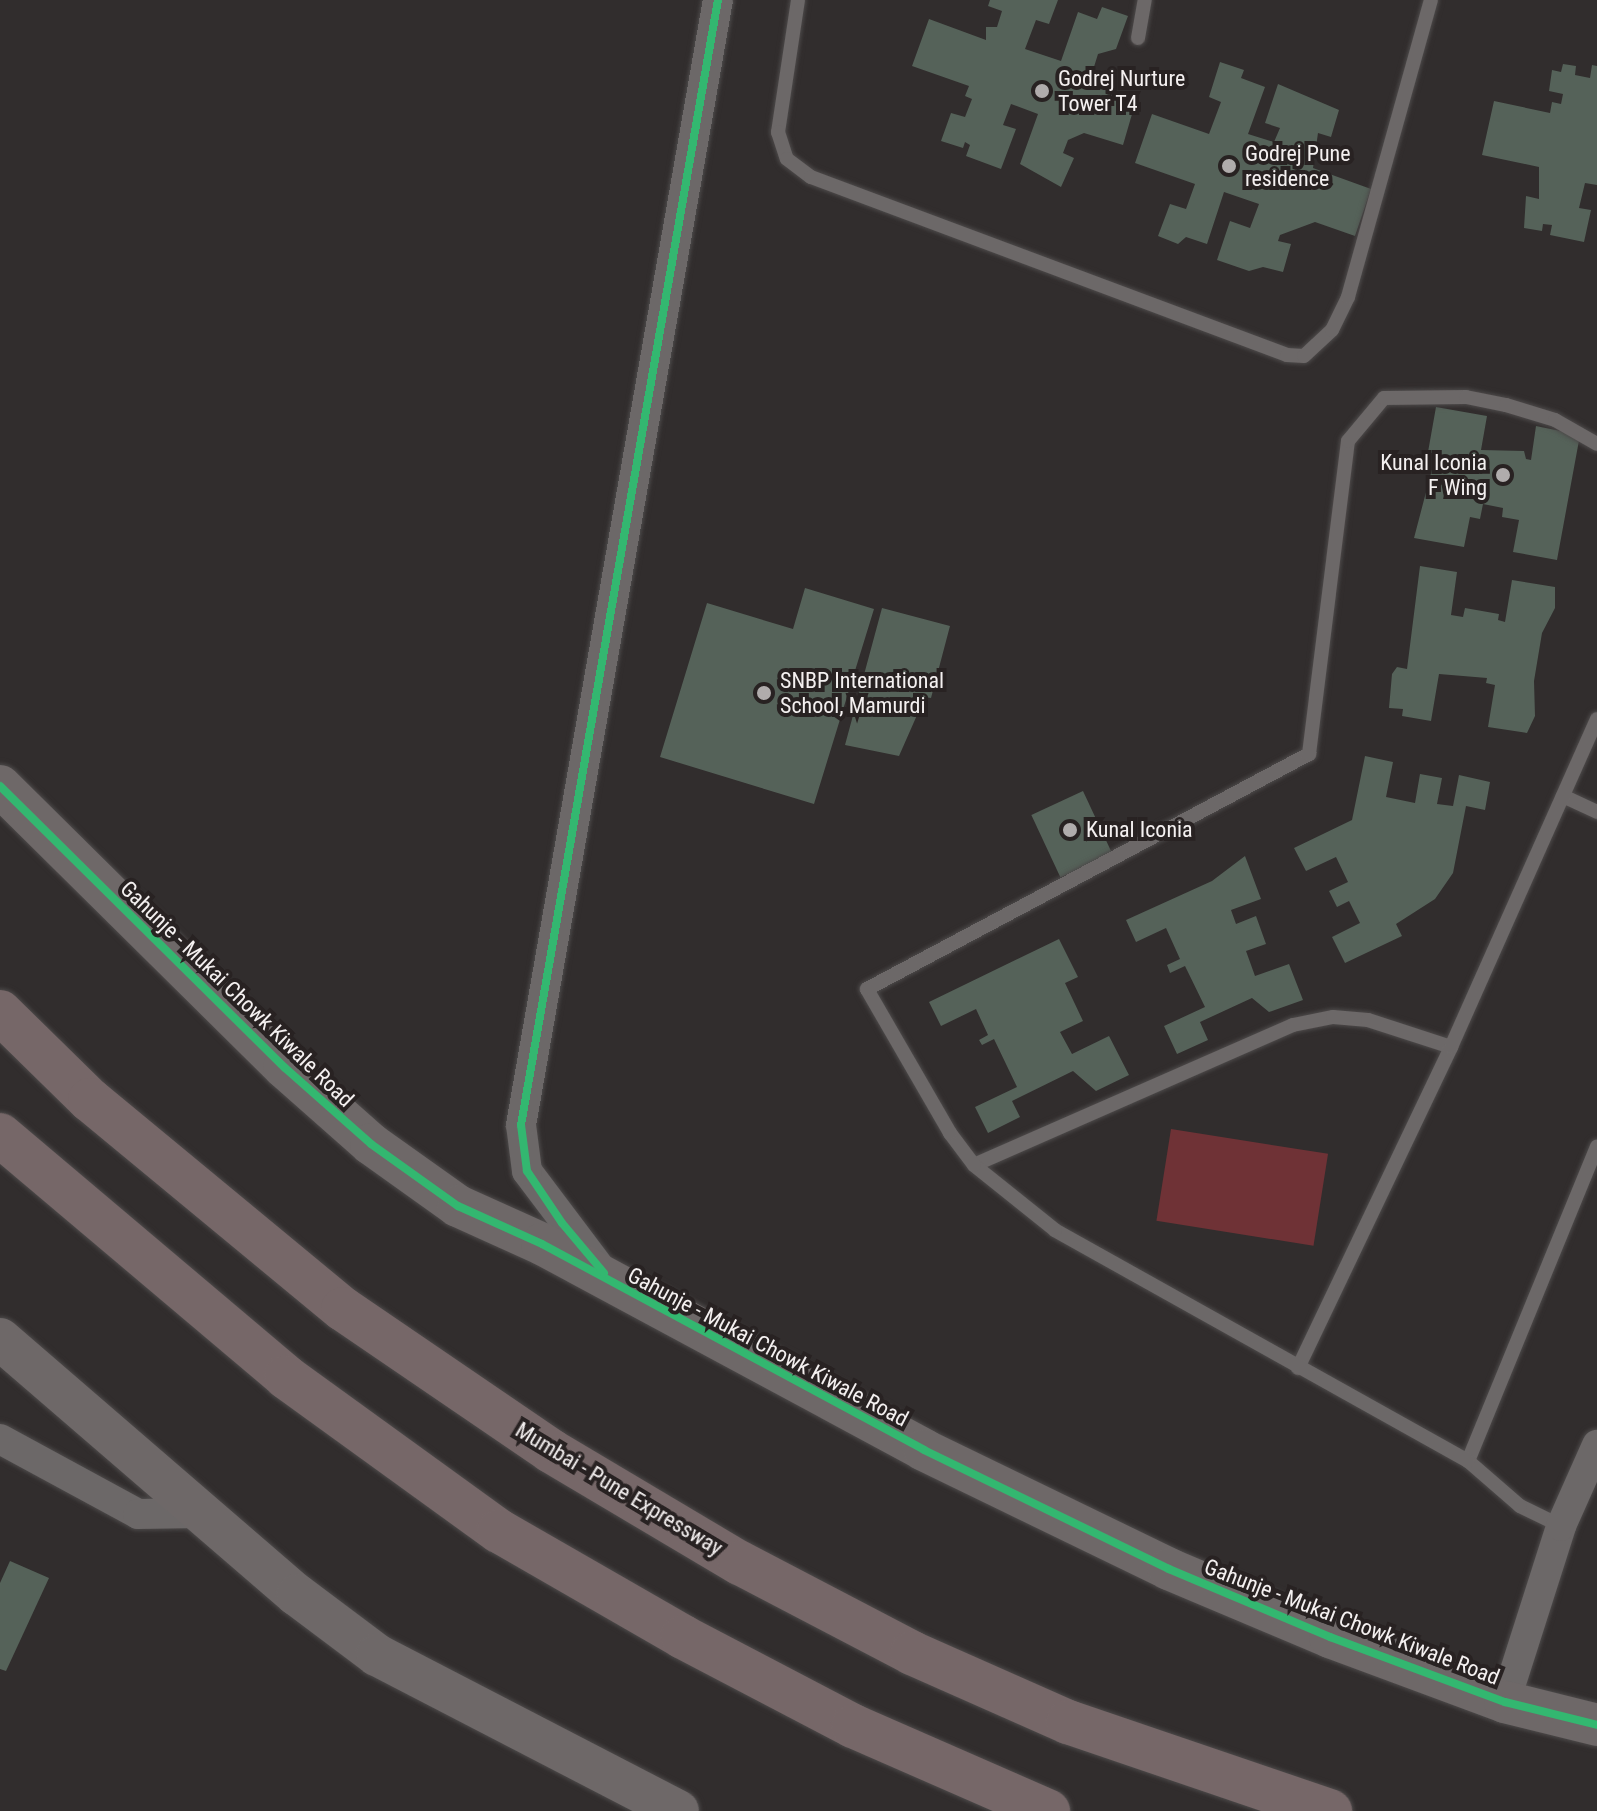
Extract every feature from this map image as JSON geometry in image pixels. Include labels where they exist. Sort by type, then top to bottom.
[{"type":"highway","name":"Mumbai - Pune Expressway","points":[[0,1012],[90,1100],[343,1309],[551,1451],[740,1563],[912,1653],[1068,1722],[1330,1811]]},
{"type":"highway","points":[[0,1135],[286,1377],[499,1531],[683,1637],[853,1726],[1048,1811]]},
{"type":"street","points":[[615,1286],[562,1223],[527,1171],[521,1125],[718,0]]},
{"type":"street","name":"Gahunje - Mukai Chowk Kiwale Road","points":[[0,786],[284,1067],[371,1144],[458,1206],[542,1244],[924,1450],[1169,1569],[1505,1702],[1597,1725]]},
{"type":"street","points":[[0,1339],[200,1513],[377,1655],[678,1811]]},
{"type":"street","points":[[0,1439],[138,1514],[200,1513]]},
{"type":"street","points":[[1505,1702],[1561,1526],[1597,1445]]},
{"type":"lane","points":[[798,0],[778,132],[787,159],[811,177],[1287,355],[1304,356],[1332,330],[1348,297],[1431,0]]},
{"type":"lane","points":[[1138,38],[1145,0]]},
{"type":"lane","points":[[1561,1526],[1520,1506],[1468,1461],[1055,1230],[974,1165],[950,1133],[867,989],[1309,754],[1348,441],[1384,398],[1466,397],[1506,405],[1555,420],[1597,444]]},
{"type":"lane","points":[[1298,1368],[1451,1047],[1597,719]]},
{"type":"lane","points":[[1563,796],[1597,812]]},
{"type":"lane","points":[[974,1165],[1293,1025],[1333,1017],[1368,1020],[1451,1047]]},
{"type":"lane","points":[[1468,1461],[1597,1146]]},
{"type":"shaded area","points":[[1171,1129],[1328,1154],[1313,1246],[1156,1221]]},
{"type":"building","name":"Godrej Nurture Tower T4","points":[[990,0],[1058,0],[1049,24],[1036,20],[1025,49],[1061,61],[1078,12],[1097,19],[1102,7],[1128,16],[1116,49],[1098,54],[1089,83],[1137,97],[1123,145],[1084,133],[1068,140],[1063,153],[1074,158],[1061,187],[1020,164],[1038,114],[1011,104],[1003,125],[1016,129],[1001,169],[966,156],[970,145],[965,142],[963,148],[941,141],[951,113],[965,117],[972,99],[965,96],[969,86],[912,66],[929,19],[986,40],[986,27],[997,27],[1002,11],[988,6]]},
{"type":"building","name":"Godrej Pune residence","points":[[1220,62],[1244,70],[1241,78],[1265,87],[1248,134],[1274,142],[1280,128],[1265,123],[1278,84],[1339,110],[1331,137],[1318,133],[1313,168],[1371,189],[1355,236],[1315,222],[1280,235],[1278,241],[1291,244],[1283,272],[1263,267],[1249,271],[1217,260],[1230,221],[1250,228],[1259,204],[1224,192],[1207,244],[1186,237],[1178,244],[1158,236],[1170,204],[1186,209],[1195,184],[1135,163],[1152,114],[1209,134],[1221,102],[1209,97]]},
{"type":"building","points":[[1563,64],[1576,66],[1575,75],[1590,78],[1592,65],[1597,66],[1597,185],[1585,183],[1579,208],[1591,210],[1584,242],[1550,235],[1552,225],[1543,224],[1542,231],[1524,228],[1526,196],[1539,199],[1539,167],[1482,155],[1494,101],[1550,113],[1552,102],[1561,104],[1563,94],[1549,91],[1552,70],[1561,72]]},
{"type":"building","name":"Kunal Iconia F Wing","points":[[1436,407],[1487,416],[1481,450],[1524,451],[1526,459],[1531,460],[1536,426],[1580,435],[1557,560],[1513,552],[1519,520],[1502,517],[1503,508],[1483,504],[1480,519],[1470,517],[1464,547],[1414,538],[1436,454],[1428,452]]},
{"type":"building","points":[[1420,566],[1457,572],[1451,615],[1463,617],[1465,608],[1499,614],[1498,620],[1505,622],[1512,580],[1555,587],[1555,608],[1542,633],[1534,681],[1535,716],[1527,733],[1488,727],[1495,685],[1486,683],[1487,678],[1439,674],[1431,721],[1402,716],[1403,709],[1389,708],[1392,674],[1397,667],[1407,669]]},
{"type":"building","name":"SNBP International School, Mamurdi","points":[[805,588],[874,609],[814,804],[660,757],[707,603],[793,629]]},
{"type":"building","points":[[882,608],[950,626],[931,698],[925,697],[899,756],[845,745]]},
{"type":"building","points":[[1365,756],[1393,762],[1386,797],[1415,803],[1420,774],[1442,778],[1437,804],[1453,806],[1459,775],[1490,782],[1485,810],[1466,806],[1453,873],[1435,899],[1396,924],[1402,936],[1345,963],[1332,937],[1360,923],[1349,901],[1337,907],[1329,891],[1348,882],[1336,857],[1306,871],[1294,848],[1352,820]]},
{"type":"building","name":"Kunal Iconia","points":[[1083,791],[1112,854],[1061,878],[1031,815]]},
{"type":"building","points":[[1245,856],[1261,899],[1231,910],[1236,924],[1256,916],[1266,944],[1246,951],[1255,976],[1289,964],[1303,1000],[1269,1012],[1252,998],[1200,1022],[1208,1040],[1177,1054],[1164,1026],[1205,1007],[1185,966],[1170,973],[1167,965],[1180,959],[1166,928],[1136,942],[1126,920],[1212,881]]},
{"type":"building","points":[[1059,939],[1078,977],[1065,983],[1083,1021],[1060,1032],[1072,1054],[1109,1036],[1129,1075],[1096,1091],[1073,1071],[1012,1101],[1020,1117],[988,1133],[975,1107],[1017,1087],[994,1039],[982,1045],[979,1040],[988,1035],[976,1009],[941,1026],[929,1002]]},
{"type":"building","points":[[10,1561],[49,1578],[6,1671],[0,1669],[0,1583]]},
{"type":"cycle path","points":[[604,1273],[562,1223],[527,1171],[521,1125],[718,0]]},
{"type":"cycle path","points":[[0,786],[284,1067],[371,1144],[458,1206],[542,1244],[924,1450],[1169,1569],[1330,1637],[1505,1702],[1597,1725]]},
{"type":"place","name":"Godrej Nurture Tower T4","points":[[1042,91]]},
{"type":"place","name":"Godrej Pune residence","points":[[1229,166]]},
{"type":"place","name":"Kunal Iconia F Wing","points":[[1503,475]]},
{"type":"place","name":"SNBP International School, Mamurdi","points":[[764,693]]},
{"type":"place","name":"Kunal Iconia","points":[[1070,830]]}]
